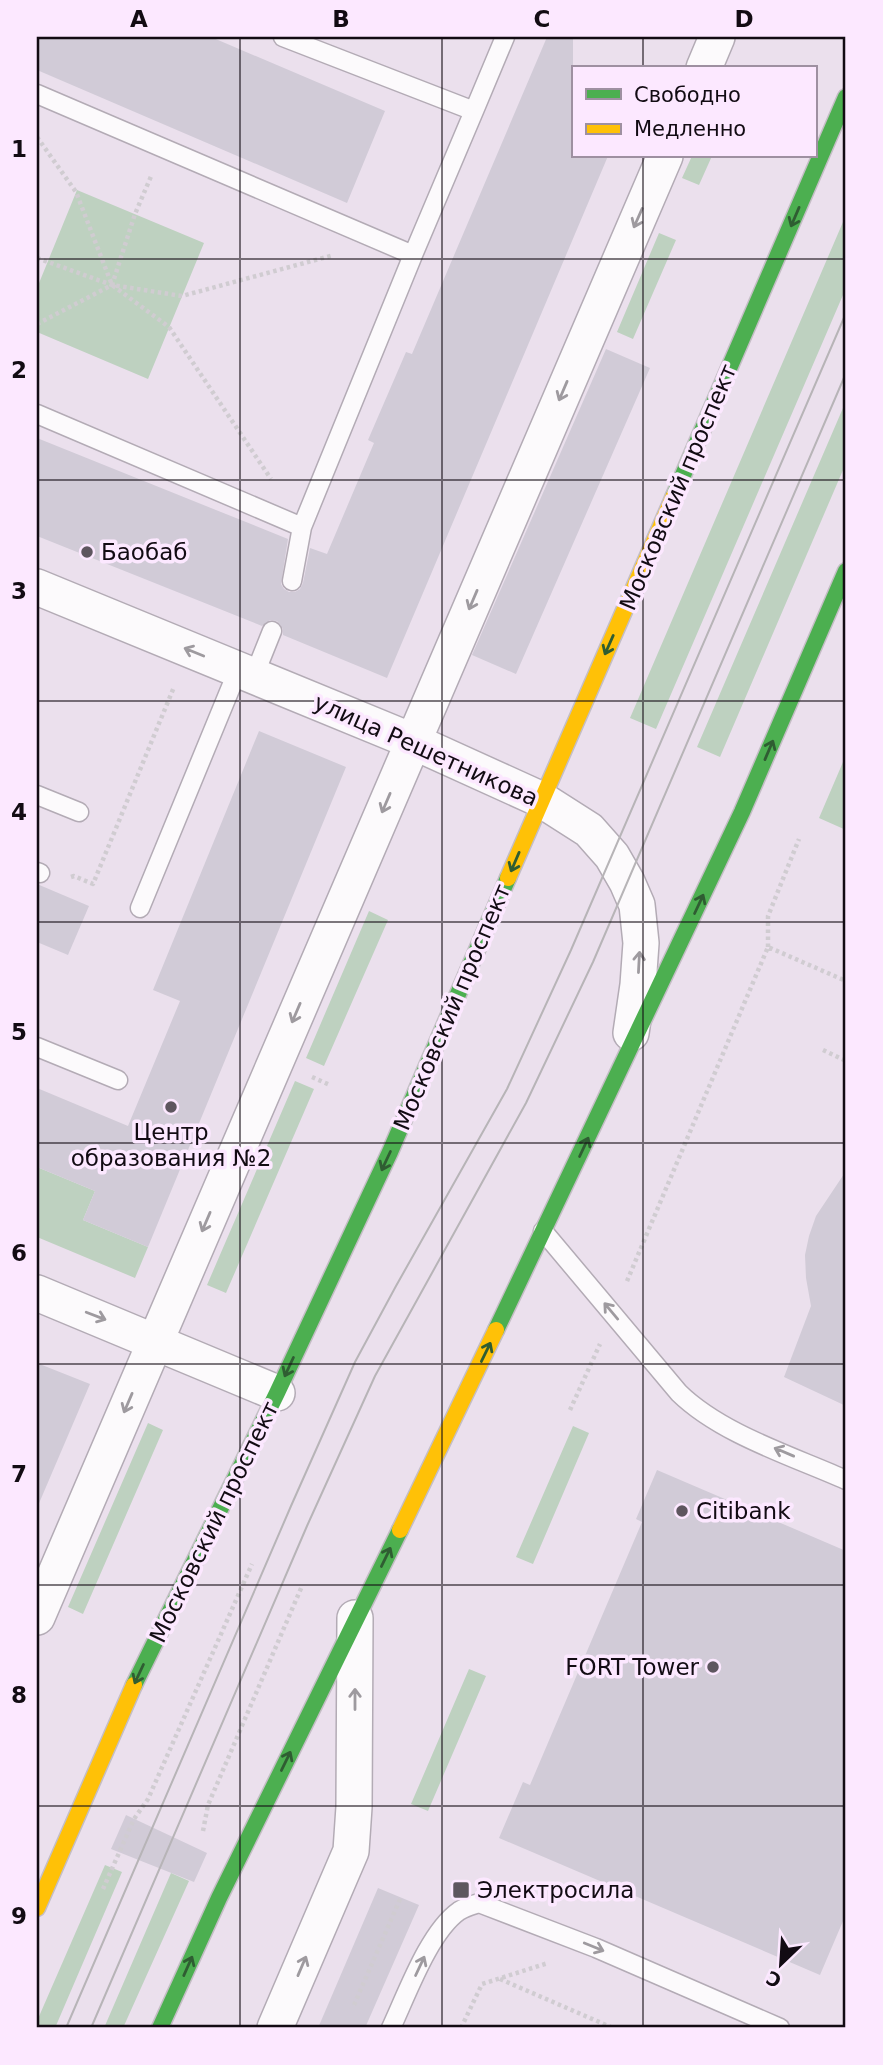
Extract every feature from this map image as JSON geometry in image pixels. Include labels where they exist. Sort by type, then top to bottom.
[{"type":"main road","name":"Московский проспект","points":[[37,1908],[138,1676],[278,1393],[390,1152],[846,97]]},
{"type":"main road","points":[[160,2028],[225,1886],[443,1442],[742,812],[846,571]]},
{"type":"street","points":[[705,66],[718,37]]},
{"type":"street","points":[[37,1617],[664,158]]},
{"type":"street","name":"улица Решетникова","points":[[37,587],[412,741],[542,800],[589,830],[612,856],[638,905],[638,985],[627,1054]]},
{"type":"street","points":[[37,1293],[278,1393]]},
{"type":"street","points":[[275,2028],[351,1851],[354,1807],[355,1618]]},
{"type":"lane","points":[[283,37],[474,111]]},
{"type":"lane","points":[[292,580],[302,527],[505,37]]},
{"type":"lane","points":[[37,93],[413,255]]},
{"type":"lane","points":[[37,414],[302,527]]},
{"type":"lane","points":[[141,908],[246,673],[272,631]]},
{"type":"lane","points":[[37,795],[79,812]]},
{"type":"lane","points":[[37,1047],[118,1080]]},
{"type":"lane","points":[[543,1231],[679,1393],[696,1409],[730,1429],[846,1479]]},
{"type":"lane","points":[[391,2028],[432,1942],[446,1922],[461,1909],[479,1903],[596,1948],[780,2028]]},
{"type":"path","points":[[37,136],[76,192],[111,285],[169,327],[302,527]]},
{"type":"path","points":[[37,324],[111,285],[135,214],[164,149]]},
{"type":"path","points":[[37,258],[111,285],[182,296],[382,242]]},
{"type":"path","points":[[38,873],[61,882],[74,876],[93,884],[174,687]]},
{"type":"path","points":[[570,1410],[768,947],[768,916],[799,839]]},
{"type":"path","points":[[768,947],[846,981]]},
{"type":"path","points":[[823,1050],[846,1060]]},
{"type":"path","points":[[103,1889],[134,1819],[153,1787],[252,1564]]},
{"type":"path","points":[[204,1830],[208,1805],[302,1586]]},
{"type":"path","points":[[354,2005],[401,1897]]},
{"type":"path","points":[[461,2028],[482,1984],[596,1948]]},
{"type":"path","points":[[499,1979],[613,2028]]},
{"type":"green space","points":[[691,158],[711,158],[699,185],[682,178]]},
{"type":"green space","points":[[77,190],[204,243],[148,379],[37,332],[37,288]]},
{"type":"green space","points":[[846,215],[846,288],[656,729],[630,718]]},
{"type":"green space","points":[[659,233],[676,240],[633,339],[617,332]]},
{"type":"green space","points":[[846,401],[846,463],[720,757],[697,747]]},
{"type":"green space","points":[[846,755],[846,830],[819,818]]},
{"type":"green space","points":[[369,911],[388,920],[324,1066],[306,1058]]},
{"type":"green space","points":[[295,1081],[314,1089],[226,1293],[207,1285]]},
{"type":"green space","points":[[37,1167],[95,1191],[83,1220],[148,1247],[135,1278],[37,1237]]},
{"type":"green space","points":[[148,1423],[163,1430],[83,1614],[68,1607]]},
{"type":"green space","points":[[573,1426],[589,1433],[533,1564],[516,1557]]},
{"type":"green space","points":[[469,1669],[486,1676],[428,1811],[411,1804]]},
{"type":"green space","points":[[105,1865],[122,1872],[55,2028],[37,2028],[37,2021]]},
{"type":"green space","points":[[171,1873],[189,1881],[123,2028],[104,2028]]},
{"type":"building","points":[[37,37],[211,37],[385,111],[347,203],[37,70]]},
{"type":"building","points":[[547,37],[573,37],[572,158],[607,158],[387,678],[283,635],[283,629],[277,621],[270,620],[262,626],[37,536],[37,438],[288,539],[281,584],[289,592],[295,592],[303,583],[310,548],[327,554],[374,443],[368,440],[406,352],[412,354]]},
{"type":"building","points":[[606,349],[650,368],[516,674],[472,655]]},
{"type":"building","points":[[259,731],[346,767],[148,1247],[83,1220],[95,1191],[37,1167],[37,1088],[128,1126],[180,1001],[153,990]]},
{"type":"building","points":[[37,884],[89,906],[68,955],[37,942]]},
{"type":"building","points":[[846,1171],[846,1406],[784,1377],[811,1306],[805,1255],[809,1236],[816,1216]]},
{"type":"building","points":[[37,1363],[90,1384],[37,1508]]},
{"type":"building","name":"FORT Tower","points":[[657,1470],[846,1551],[846,1914],[820,1975],[499,1838],[523,1782],[530,1785],[642,1522],[636,1519]]},
{"type":"building","points":[[126,1815],[207,1853],[194,1882],[111,1849]]},
{"type":"building","points":[[378,1888],[419,1905],[365,2028],[318,2028]]},
{"type":"tram line","points":[[66,2028],[355,1362],[507,1089],[571,950],[846,313]]},
{"type":"tram line","points":[[91,2028],[307,1526],[375,1376],[526,1103],[593,962],[846,373]]},
{"type":"traffic: fast","points":[[674,496],[846,97]]},
{"type":"traffic: fast","points":[[496,1330],[742,812],[846,571]]},
{"type":"traffic: fast","points":[[134,1685],[277,1393],[390,1152],[508,878]]},
{"type":"traffic: fast","points":[[160,2028],[219,1898],[400,1530]]},
{"type":"traffic: slow","points":[[508,878],[674,496]]},
{"type":"traffic: slow","points":[[400,1530],[496,1330]]},
{"type":"traffic: slow","points":[[37,1908],[134,1685]]},
{"type":"place","name":"Баобаб","points":[[87,552]]},
{"type":"place","name":"Центр образования №2","points":[[171,1107]]},
{"type":"place","name":"Citibank","points":[[682,1511]]},
{"type":"place","name":"FORT Tower","points":[[713,1667]]},
{"type":"place","name":"Электросила","points":[[461,1890]]}]
